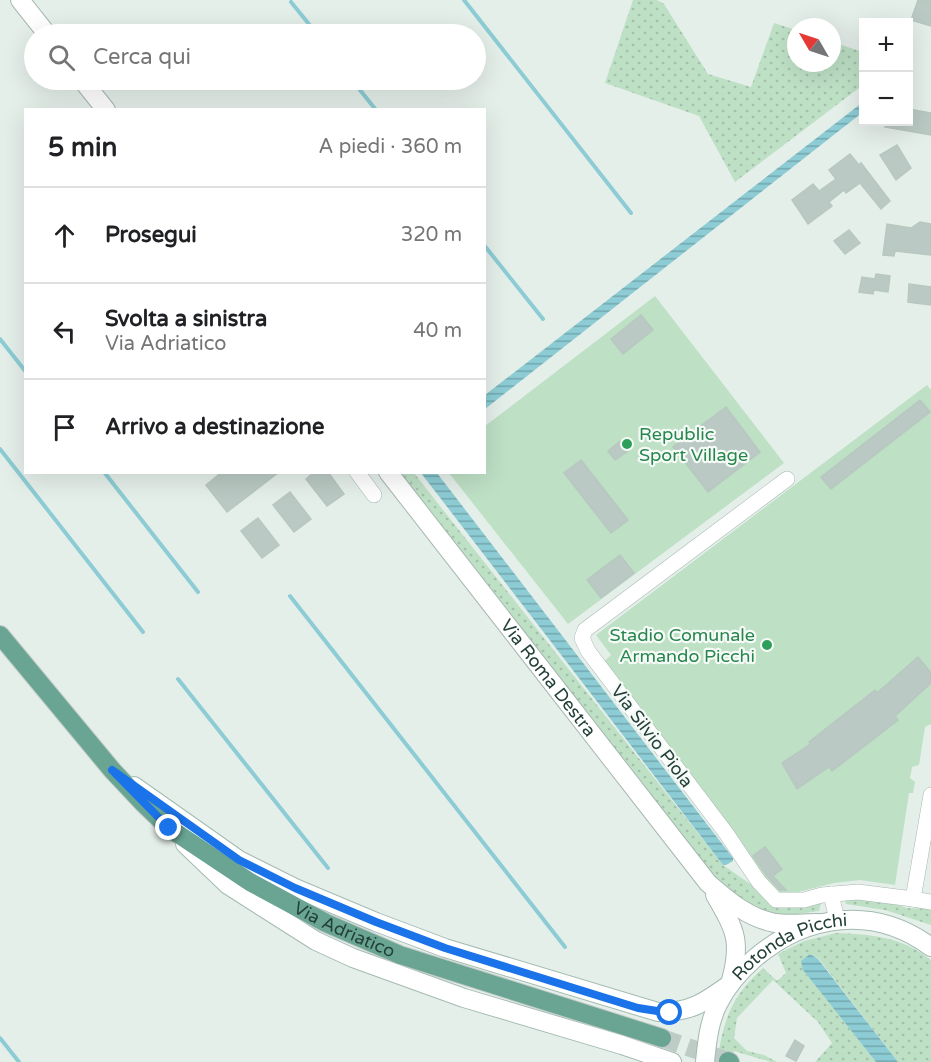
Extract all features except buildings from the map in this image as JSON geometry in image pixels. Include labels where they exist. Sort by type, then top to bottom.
[{"type":"main road","points":[[20,0],[39,24]]},
{"type":"main road","points":[[90,90],[103,108]]},
{"type":"main road","name":"Via Roma Destra","points":[[390,474],[708,883],[735,933],[736,962],[730,984]]},
{"type":"main road","name":"Via Adriatico","points":[[0,635],[112,770],[169,828],[278,898],[400,955],[662,1038]]},
{"type":"main road","points":[[112,770],[239,860],[295,888],[445,948],[658,1012],[670,1013],[693,1008],[730,984]]},
{"type":"main road","points":[[169,828],[228,885],[316,941],[353,958],[424,984],[672,1062]]},
{"type":"main road","name":"Via Roma Destra","points":[[708,883],[741,910],[758,918],[777,923],[828,922]]},
{"type":"main road","name":"Rotonda Picchi","points":[[705,1062],[711,1024],[718,1005],[730,984],[750,962],[782,938],[828,922],[855,919],[907,932],[931,947]]},
{"type":"main road","points":[[907,932],[931,939]]},
{"type":"street","points":[[358,474],[374,495]]},
{"type":"street","name":"Via Silvio Piola","points":[[787,479],[585,630],[582,638],[588,651],[771,896],[780,902],[858,892],[931,902]]},
{"type":"street","points":[[913,899],[931,795]]},
{"type":"street","points":[[828,922],[831,894]]},
{"type":"green space","points":[[633,0],[657,0],[664,4],[708,74],[751,87],[774,23],[787,27],[787,72],[841,72],[841,45],[859,51],[859,88],[735,182],[699,116],[605,83]]},
{"type":"green space","name":"Republic Sport Village","points":[[655,296],[784,463],[568,624],[450,474],[486,474],[486,425]]},
{"type":"green space","name":"Stadio Comunale Armando Picchi","points":[[927,385],[931,390],[931,724],[925,727],[919,765],[912,767],[910,778],[915,782],[913,793],[909,793],[895,885],[860,880],[834,883],[778,897],[601,664],[611,655],[596,635]]},
{"type":"green space","points":[[393,474],[415,474],[723,865],[756,888],[764,899],[778,904],[821,903],[819,911],[784,916],[755,911],[720,885]]},
{"type":"green space","points":[[843,897],[892,903],[907,908],[931,909],[931,925],[885,910],[846,904]]},
{"type":"green space","points":[[836,933],[886,938],[909,946],[931,960],[931,1062],[898,1062],[819,959],[810,954],[803,970],[876,1062],[815,1062],[832,1043],[818,1022],[773,980],[737,1018],[734,1038],[747,1051],[764,1055],[777,1062],[734,1051],[728,1062],[717,1062],[722,1033],[730,1010],[752,979],[763,968],[777,981],[786,973],[778,954],[804,941]]},
{"type":"water","points":[[859,105],[859,115],[486,408],[486,394]]},
{"type":"water","points":[[422,474],[438,474],[733,858],[733,861],[723,865]]},
{"type":"water","points":[[810,954],[818,959],[898,1062],[876,1062],[803,970],[801,961]]},
{"type":"waterway","points":[[464,0],[483,24]]},
{"type":"waterway","points":[[291,2],[309,24]]},
{"type":"waterway","points":[[486,28],[631,213]]},
{"type":"waterway","points":[[360,90],[374,108]]},
{"type":"waterway","points":[[486,248],[543,319]]},
{"type":"waterway","points":[[0,339],[24,369]]},
{"type":"waterway","points":[[0,449],[143,632]]},
{"type":"waterway","points":[[106,474],[198,592]]},
{"type":"waterway","points":[[290,596],[565,947]]},
{"type":"waterway","points":[[178,679],[328,868]]},
{"type":"waterway","points":[[0,1038],[19,1062]]},
{"type":"tunnel","points":[[662,1038],[728,1061]]},
{"type":"place","name":"Republic Sport Village","points":[[627,444]]},
{"type":"place","name":"Stadio Comunale Armando Picchi","points":[[767,645]]},
{"type":"route","points":[[169,828],[112,770],[239,860],[295,888],[445,948],[638,1008],[670,1013]]}]
